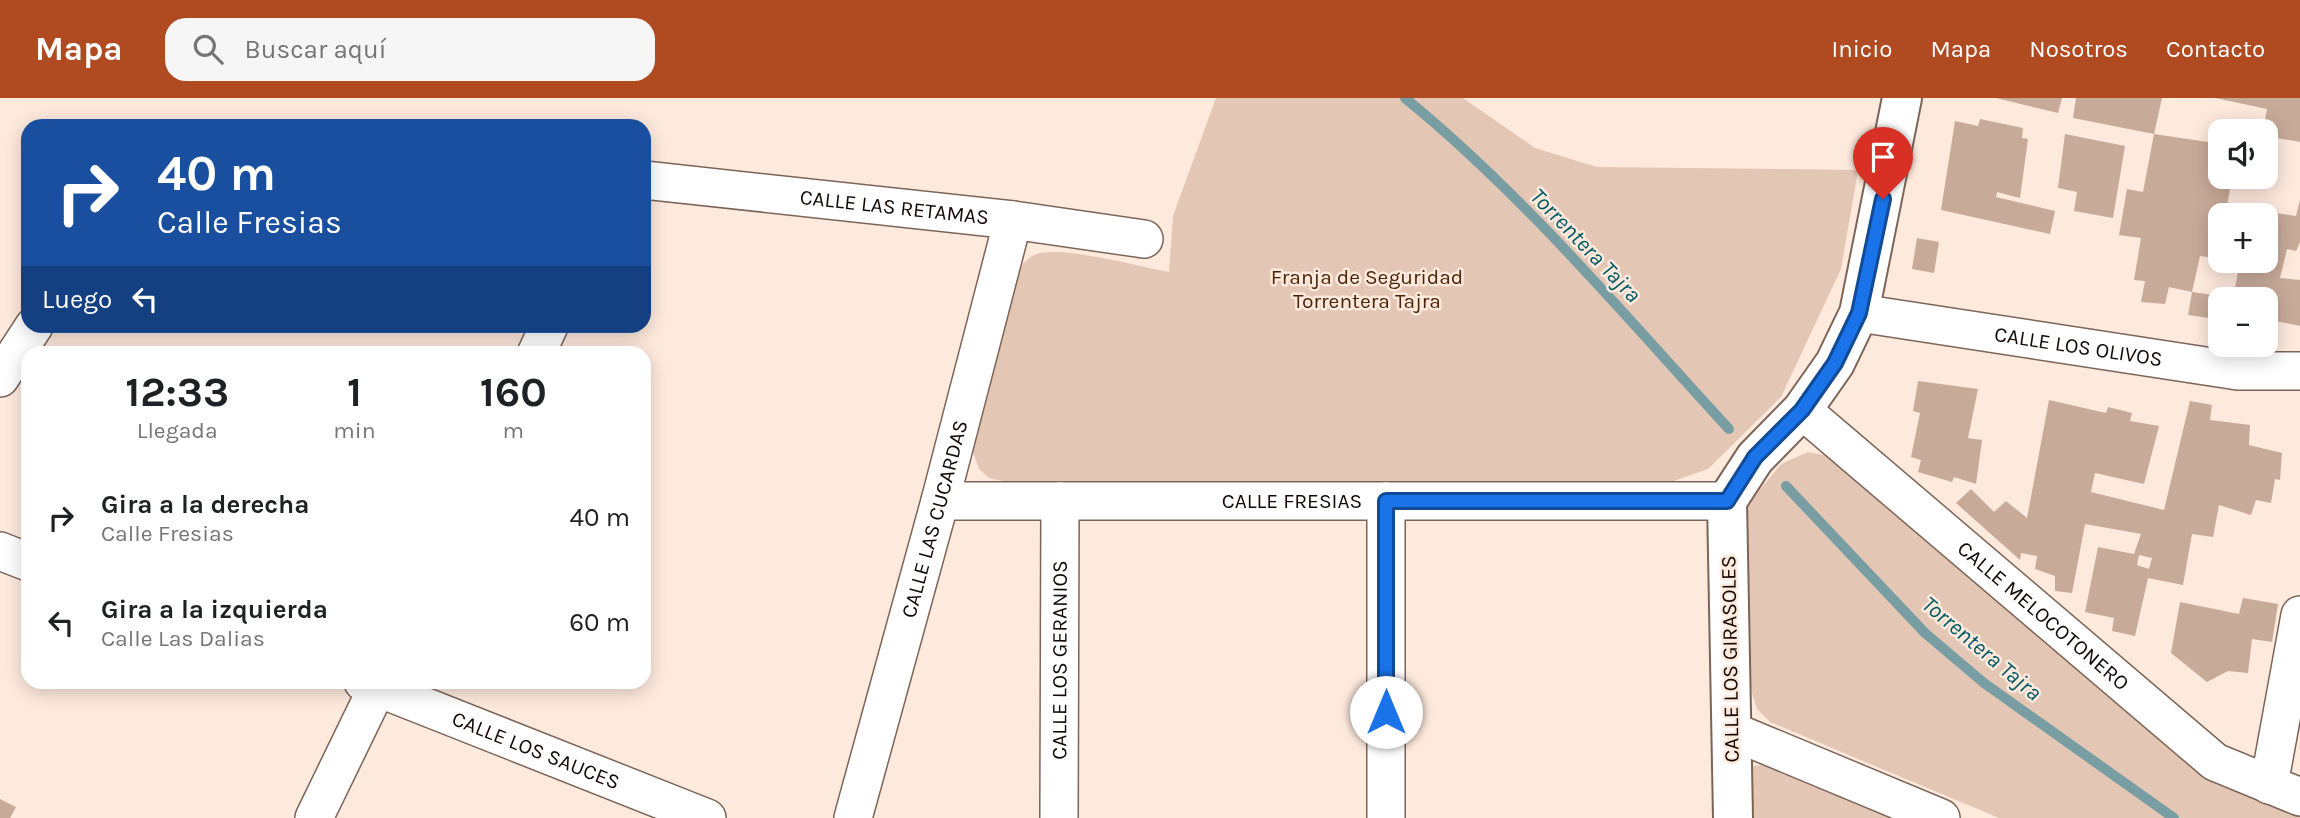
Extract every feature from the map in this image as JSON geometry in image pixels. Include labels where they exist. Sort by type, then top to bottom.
[{"type":"street","points":[[1727,501],[1755,457],[1802,410],[1835,363],[1859,313],[1902,98]]},
{"type":"street","name":"CALLE LAS RETAMAS","points":[[651,181],[1013,220],[1144,239]]},
{"type":"street","name":"CALLE LAS CUCARDAS","points":[[853,818],[940,501],[1013,220]]},
{"type":"street","name":"CALLE LOS OLIVOS","points":[[1859,313],[2238,371],[2300,371]]},
{"type":"street","points":[[0,378],[29,333]]},
{"type":"street","name":"CALLE MELOCOTONERO","points":[[1802,410],[2215,762],[2285,791]]},
{"type":"street","name":"CALLE FRESIAS","points":[[940,501],[1727,501]]},
{"type":"street","name":"CALLE LOS GERANIOS","points":[[1059,818],[1060,501]]},
{"type":"street","points":[[1386,501],[1386,818]]},
{"type":"street","name":"CALLE LOS GIRASOLES","points":[[1727,501],[1732,818]]},
{"type":"street","points":[[0,551],[21,559]]},
{"type":"street","points":[[2285,791],[2300,615]]},
{"type":"street","points":[[314,818],[372,689]]},
{"type":"street","name":"CALLE LOS SAUCES","points":[[386,689],[706,818]]},
{"type":"street","points":[[1732,731],[1933,817]]},
{"type":"green space","name":"Franja de Seguridad Torrentera Tajra","points":[[1216,98],[1463,98],[1535,148],[1597,167],[1858,170],[1841,269],[1781,397],[1708,469],[1674,481],[1007,482],[989,478],[979,469],[968,438],[1011,285],[1018,272],[1026,260],[1034,255],[1062,252],[1169,272],[1173,216]]},
{"type":"green space","points":[[1808,452],[1833,457],[2300,814],[2300,818],[1999,818],[1770,722],[1757,709],[1751,690],[1745,508],[1781,464]]},
{"type":"green space","points":[[1761,765],[1889,818],[1745,818],[1748,770]]},
{"type":"building","points":[[1996,98],[2062,98],[2058,113]]},
{"type":"building","points":[[2076,98],[2162,98],[2154,134],[2073,118]]},
{"type":"building","points":[[2215,98],[2300,98],[2300,142],[2278,138],[2278,119],[2265,119],[2267,109]]},
{"type":"building","points":[[1980,119],[2023,128],[2022,138],[2028,139],[2020,198],[1997,192],[1996,197],[2055,211],[2050,234],[1941,210],[1955,121],[1978,126]]},
{"type":"building","points":[[2065,134],[2125,146],[2113,218],[2074,211],[2077,192],[2058,188]]},
{"type":"building","points":[[2154,134],[2208,142],[2208,189],[2230,189],[2228,203],[2208,203],[2208,257],[2200,256],[2192,292],[2169,287],[2165,304],[2141,302],[2145,281],[2134,280],[2141,238],[2119,235],[2127,189],[2143,192]]},
{"type":"building","points":[[2300,200],[2300,242],[2296,251],[2287,249],[2280,278],[2300,280],[2300,326],[2278,321],[2278,287],[2235,287],[2238,273],[2278,273],[2278,213],[2296,216]]},
{"type":"building","points":[[1917,238],[1939,242],[1934,273],[1912,269]]},
{"type":"building","points":[[2192,292],[2208,294],[2208,318],[2188,315]]},
{"type":"building","points":[[1918,381],[1978,389],[1968,438],[1982,440],[1976,484],[1954,477],[1952,482],[1918,472],[1921,460],[1911,457],[1920,413],[1913,411]]},
{"type":"building","points":[[2049,400],[2106,413],[2108,407],[2132,413],[2130,421],[2159,426],[2144,484],[2095,473],[2091,492],[2164,510],[2190,401],[2212,405],[2210,420],[2250,425],[2249,445],[2282,453],[2280,480],[2275,479],[2271,503],[2256,500],[2251,515],[2219,505],[2213,537],[2192,534],[2183,585],[2148,578],[2135,636],[2112,631],[2114,618],[2085,612],[2098,547],[2134,554],[2141,534],[2085,524],[2072,593],[2055,591],[2055,576],[2035,569],[2037,556],[2021,553],[2020,560],[1956,503],[1971,489],[1994,512],[2006,501],[2027,518]],"holes":[[[2139,555],[2152,558],[2149,569],[2137,565]]]},
{"type":"building","points":[[2243,598],[2278,604],[2272,642],[2252,639],[2248,673],[2228,671],[2207,682],[2171,653],[2180,602],[2239,614]]},
{"type":"building","points":[[0,799],[16,807],[10,818],[0,818]]},
{"type":"waterway","name":"Torrentera Tajra","points":[[1405,98],[1449,135],[1532,216],[1729,429]]},
{"type":"waterway","name":"Torrentera Tajra","points":[[1786,486],[1925,633],[1984,683],[2174,818]]},
{"type":"route","points":[[1386,712],[1386,501],[1727,501],[1755,457],[1802,410],[1835,363],[1859,313],[1883,199]]}]
